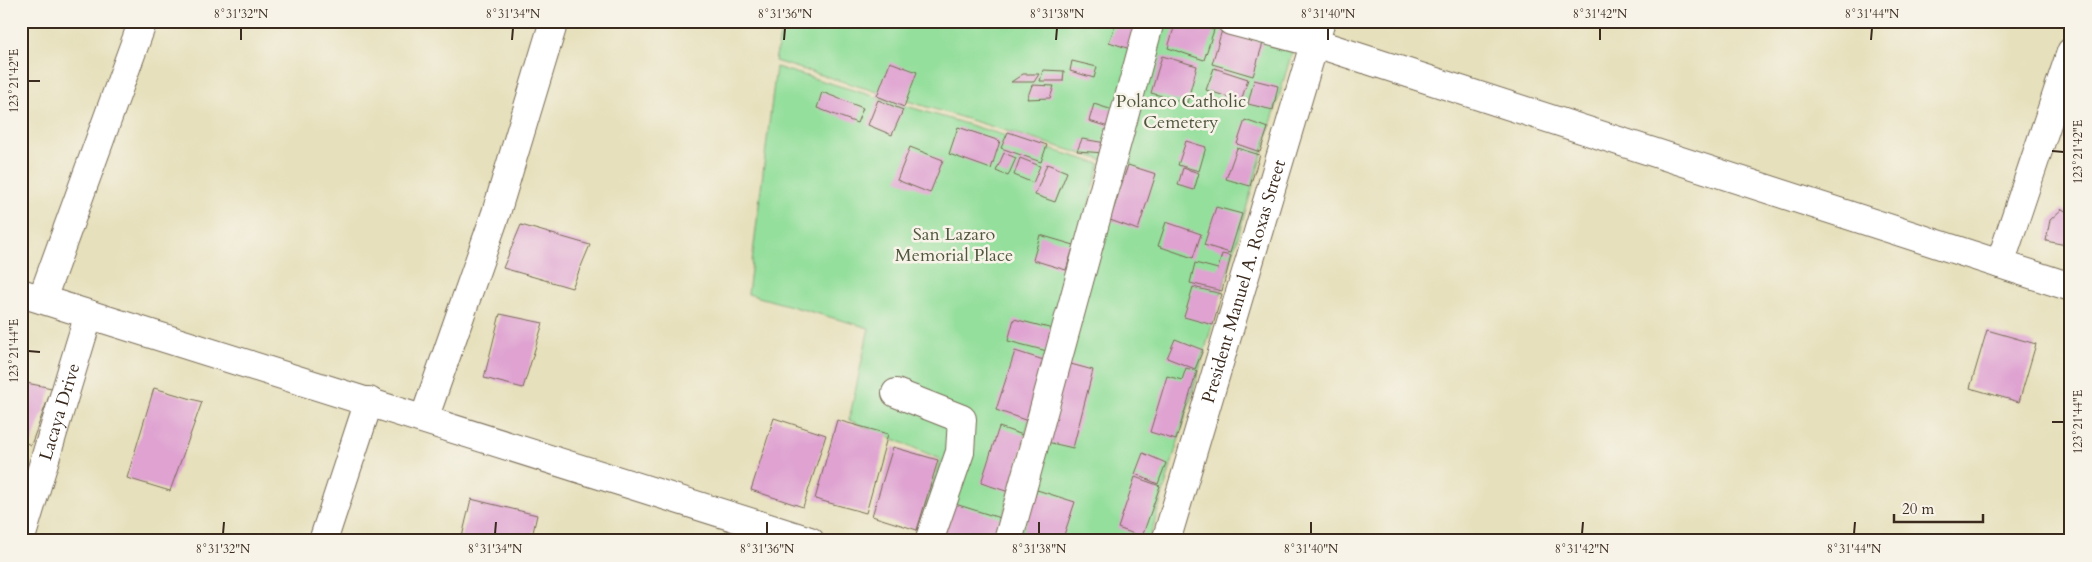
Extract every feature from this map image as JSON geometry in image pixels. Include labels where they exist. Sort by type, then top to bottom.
[{"type":"street","points":[[143,21],[31,296],[424,418],[810,541]]},
{"type":"street","points":[[424,418],[496,213],[554,21]]},
{"type":"street","points":[[1008,541],[1150,21]]},
{"type":"street","points":[[1231,21],[1318,32],[2071,287]]},
{"type":"street","name":"President Manuel A. Roxas Street","points":[[1166,541],[1318,32]]},
{"type":"street","points":[[2000,264],[2071,52]]},
{"type":"street","name":"Lacaya Drive","points":[[21,538],[90,314]]},
{"type":"street","points":[[896,393],[962,419],[960,452],[929,541]]},
{"type":"street","points":[[323,541],[369,402]]},
{"type":"green space","name":"Polanco Catholic Cemetery","points":[[783,21],[1301,21],[1149,541],[1000,541],[1106,161],[775,61]]},
{"type":"green space","name":"San Lazaro Memorial Place","points":[[776,67],[1100,164],[996,541],[915,541],[940,459],[849,420],[869,328],[748,294]]},
{"type":"building","points":[[1117,21],[1127,21],[1142,27],[1133,50],[1109,42]]},
{"type":"building","points":[[1176,21],[1185,21],[1214,30],[1204,60],[1168,48]]},
{"type":"building","points":[[1222,30],[1263,43],[1253,76],[1212,64]]},
{"type":"building","points":[[1162,56],[1197,66],[1187,103],[1151,93]]},
{"type":"building","points":[[1072,61],[1097,67],[1094,78],[1070,71]]},
{"type":"building","points":[[890,62],[917,72],[904,107],[877,96]]},
{"type":"building","points":[[1214,68],[1248,79],[1241,101],[1206,90]]},
{"type":"building","points":[[1043,70],[1064,71],[1063,81],[1040,81]]},
{"type":"building","points":[[1023,74],[1039,74],[1034,82],[1011,82]]},
{"type":"building","points":[[1254,80],[1278,86],[1273,110],[1248,104]]},
{"type":"building","points":[[1032,85],[1054,86],[1050,98],[1027,99]]},
{"type":"building","points":[[822,92],[863,108],[857,123],[817,108]]},
{"type":"building","points":[[878,100],[903,110],[892,135],[868,125]]},
{"type":"building","points":[[1094,104],[1119,112],[1115,129],[1089,121]]},
{"type":"building","points":[[1245,120],[1268,128],[1260,152],[1237,144]]},
{"type":"building","points":[[958,127],[1000,141],[991,169],[949,154]]},
{"type":"building","points":[[1008,132],[1047,145],[1041,162],[1001,148]]},
{"type":"building","points":[[1082,139],[1106,143],[1104,153],[1077,151]]},
{"type":"building","points":[[1186,141],[1206,147],[1199,171],[1178,165]]},
{"type":"building","points":[[910,147],[943,160],[930,193],[897,180]]},
{"type":"building","points":[[1237,148],[1260,155],[1250,186],[1226,179]]},
{"type":"building","points":[[1004,153],[1016,158],[1008,176],[996,171]]},
{"type":"building","points":[[1020,158],[1040,166],[1033,183],[1014,175]]},
{"type":"building","points":[[1047,164],[1067,172],[1055,202],[1035,195]]},
{"type":"building","points":[[1128,165],[1156,174],[1138,230],[1110,220]]},
{"type":"building","points":[[1183,168],[1199,173],[1194,190],[1178,185]]},
{"type":"building","points":[[1216,207],[1242,214],[1230,253],[1204,245]]},
{"type":"building","points":[[2062,209],[2071,214],[2071,246],[2046,241],[2050,220]]},
{"type":"building","points":[[1166,222],[1201,234],[1193,258],[1158,246]]},
{"type":"building","points":[[521,225],[590,245],[572,288],[503,268]]},
{"type":"building","points":[[1040,235],[1074,245],[1066,270],[1033,260]]},
{"type":"building","points":[[1222,254],[1231,256],[1222,291],[1190,283],[1195,263],[1218,269]]},
{"type":"building","points":[[1193,287],[1222,294],[1213,325],[1184,317]]},
{"type":"building","points":[[500,314],[543,323],[523,388],[484,378]]},
{"type":"building","points":[[1014,319],[1053,329],[1047,351],[1008,341]]},
{"type":"building","points":[[1987,330],[2036,344],[2019,402],[1970,388]]},
{"type":"building","points":[[1175,339],[1203,350],[1195,369],[1167,358]]},
{"type":"building","points":[[1015,351],[1047,361],[1028,421],[996,410]]},
{"type":"building","points":[[1067,363],[1093,370],[1073,448],[1047,442]]},
{"type":"building","points":[[1186,368],[1197,371],[1176,440],[1150,432],[1167,376],[1182,380]]},
{"type":"building","points":[[21,382],[52,388],[31,445],[21,441]]},
{"type":"building","points":[[154,388],[202,402],[170,491],[127,478]]},
{"type":"building","points":[[774,418],[826,435],[803,507],[751,490]]},
{"type":"building","points":[[837,420],[888,434],[866,513],[815,499]]},
{"type":"building","points":[[999,427],[1026,436],[1009,492],[981,483]]},
{"type":"building","points":[[893,447],[938,460],[917,530],[872,516]]},
{"type":"building","points":[[1143,453],[1166,463],[1158,484],[1135,474]]},
{"type":"building","points":[[1135,477],[1160,486],[1142,537],[1118,528]]},
{"type":"building","points":[[1037,490],[1075,502],[1062,541],[1020,541]]},
{"type":"building","points":[[471,499],[537,515],[531,541],[461,541]]},
{"type":"building","points":[[952,503],[1000,518],[993,541],[940,541]]}]
